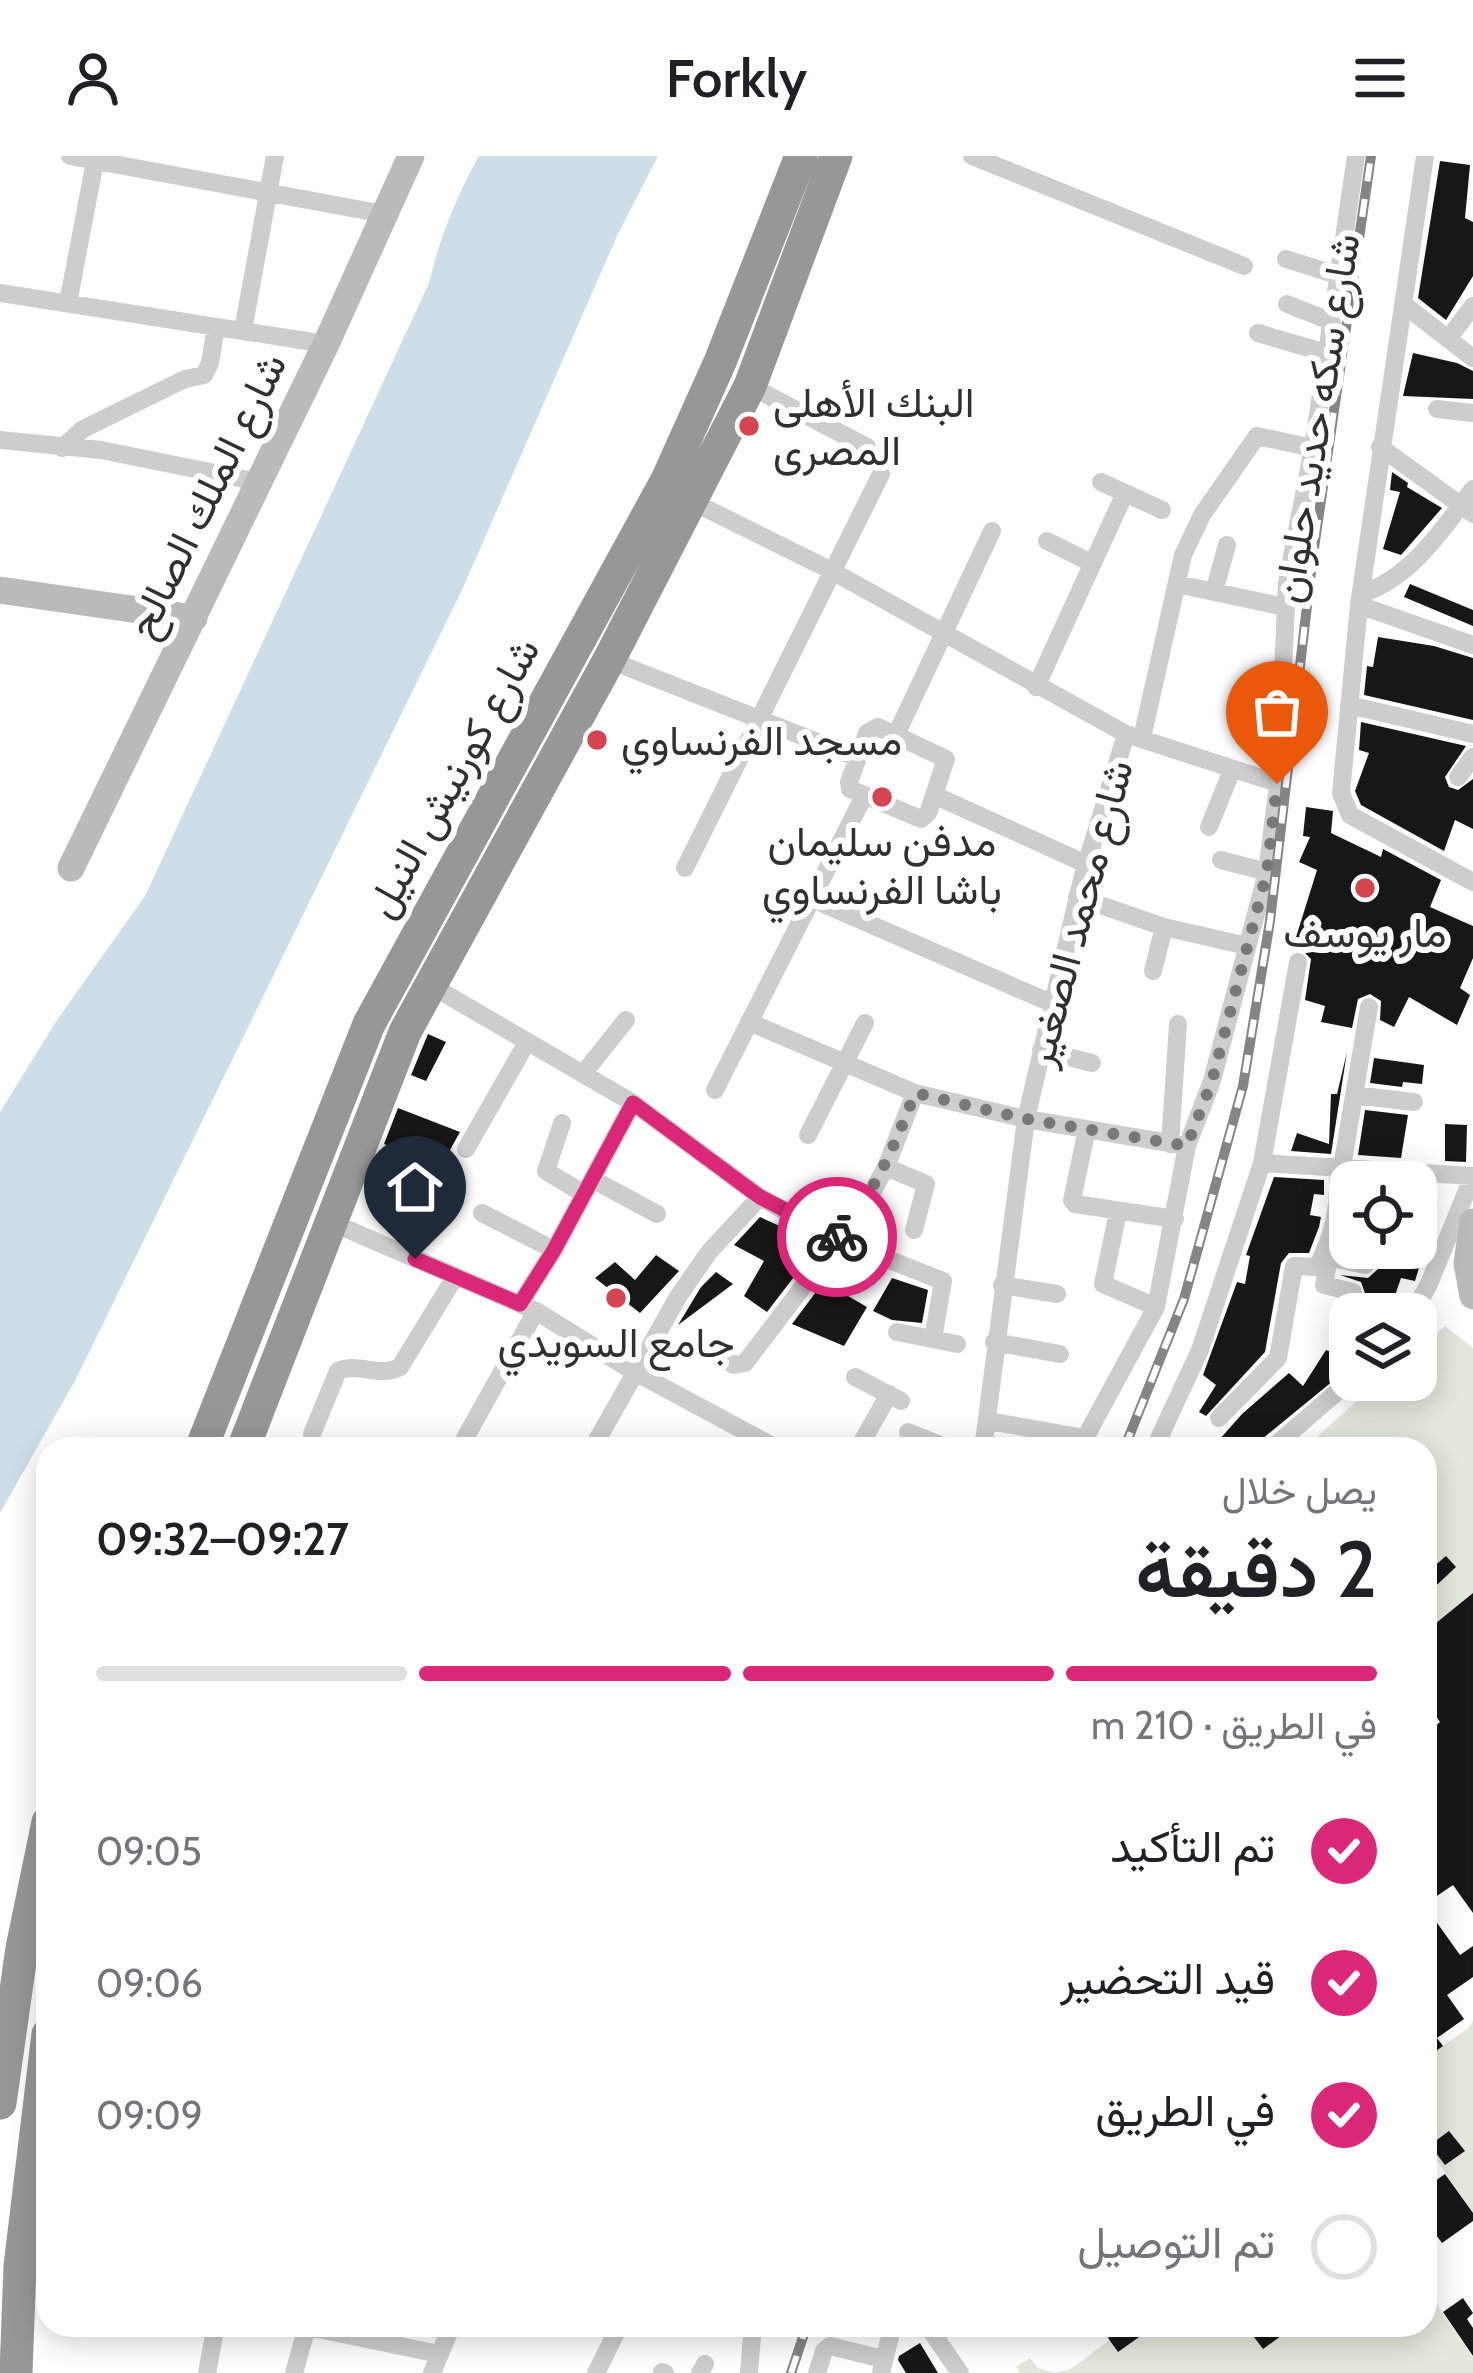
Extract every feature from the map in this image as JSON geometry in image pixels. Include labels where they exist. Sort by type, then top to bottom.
[{"type":"highway","name":"شارع كورنيش النيل","points":[[206,1437],[369,1024],[667,480],[720,362],[801,156]]},
{"type":"highway","name":"شارع كورنيش النيل","points":[[247,1437],[405,1032],[693,502],[750,386],[836,156]]},
{"type":"highway","points":[[0,2103],[36,1880]]},
{"type":"highway","points":[[16,2373],[36,2209]]},
{"type":"street","points":[[70,156],[384,214]]},
{"type":"street","points":[[243,330],[275,156]]},
{"type":"street","name":"شارع الملك الصالح","points":[[71,868],[326,344],[411,156]]},
{"type":"street","points":[[972,156],[1244,266]]},
{"type":"street","name":"شارع سكه حديد حلوان","points":[[1086,1437],[1156,1307],[1175,1219],[1179,1145],[1212,1081],[1267,872],[1277,783],[1285,607],[1356,156]]},
{"type":"street","name":"شارع سكه حديد حلوان","points":[[1425,156],[1380,447],[1341,793],[1350,815],[1470,875]]},
{"type":"street","points":[[68,303],[95,158]]},
{"type":"street","points":[[1286,259],[1337,275]]},
{"type":"street","points":[[0,293],[326,344]]},
{"type":"street","points":[[1287,304],[1330,321]]},
{"type":"street","points":[[1403,304],[1473,358]]},
{"type":"street","points":[[1448,339],[1469,318]]},
{"type":"street","points":[[62,448],[83,429],[185,379],[204,375],[216,327]]},
{"type":"street","points":[[1258,334],[1326,353]]},
{"type":"street","points":[[750,386],[867,447]]},
{"type":"street","points":[[1437,409],[1473,413]]},
{"type":"street","name":"شارع محمد الصغير","points":[[986,1437],[994,1342],[1026,1119],[1051,1003],[1086,864],[1134,736],[1184,555],[1202,515],[1257,436],[1313,448]]},
{"type":"street","points":[[0,440],[101,451],[259,482]]},
{"type":"street","points":[[1360,600],[1396,579],[1469,503],[1380,447]]},
{"type":"street","points":[[685,868],[881,474]]},
{"type":"street","points":[[1101,482],[1162,510]]},
{"type":"street","points":[[1036,687],[1125,493]]},
{"type":"street","points":[[693,502],[830,570],[1036,687],[1134,736],[1277,783]]},
{"type":"street","points":[[896,735],[992,531]]},
{"type":"street","points":[[1047,542],[1090,563]]},
{"type":"street","points":[[1214,592],[1227,545]]},
{"type":"street","points":[[1178,584],[1285,607]]},
{"type":"street","points":[[0,590],[194,618]]},
{"type":"street","points":[[1360,600],[1473,645]]},
{"type":"street","points":[[609,660],[858,758]]},
{"type":"street","points":[[1349,705],[1473,734]]},
{"type":"street","points":[[878,728],[944,757],[928,814],[916,820],[863,798],[849,786],[858,758],[870,730],[878,728]]},
{"type":"street","points":[[1457,777],[1473,757]]},
{"type":"street","points":[[1209,827],[1232,770]]},
{"type":"street","points":[[934,795],[1086,864]]},
{"type":"street","points":[[716,1090],[863,798]]},
{"type":"street","points":[[1221,860],[1267,872]]},
{"type":"street","points":[[1077,897],[1164,927],[1247,946]]},
{"type":"street","points":[[810,898],[1051,1003]]},
{"type":"street","points":[[1153,971],[1164,927]]},
{"type":"street","points":[[1160,1437],[1200,1350],[1262,1162],[1298,962]]},
{"type":"street","points":[[430,985],[633,1103],[760,1197],[836,1238],[943,1281],[932,1339]]},
{"type":"street","points":[[1341,1161],[1369,1007]]},
{"type":"street","points":[[584,1074],[626,1020]]},
{"type":"street","points":[[749,1022],[915,1093],[1026,1119],[1179,1145],[1178,1024]]},
{"type":"street","points":[[808,1135],[866,1023]]},
{"type":"street","points":[[466,1149],[527,1042]]},
{"type":"street","points":[[1041,1050],[1092,1063]]},
{"type":"street","points":[[710,1350],[734,1365],[745,1364],[865,1205],[886,1167],[915,1093]]},
{"type":"street","points":[[1354,1094],[1414,1102]]},
{"type":"street","points":[[465,1437],[554,1250],[633,1103]]},
{"type":"street","points":[[562,1123],[546,1171],[657,1214]]},
{"type":"street","points":[[1087,1130],[1072,1200],[1079,1206],[1175,1219]]},
{"type":"street","points":[[1262,1162],[1329,1165]]},
{"type":"street","points":[[355,1163],[455,1202]]},
{"type":"street","points":[[886,1167],[926,1184],[914,1230]]},
{"type":"street","points":[[1425,1293],[1473,1176],[1437,1173]]},
{"type":"street","points":[[598,1437],[633,1371],[709,1252],[760,1197]]},
{"type":"street","points":[[1118,1212],[1103,1284],[1156,1307]]},
{"type":"street","points":[[482,1213],[554,1250]]},
{"type":"street","points":[[1473,1222],[1467,1263],[1473,1296]]},
{"type":"street","points":[[333,1223],[528,1307],[755,1437]]},
{"type":"street","points":[[1321,1260],[1329,1247]]},
{"type":"street","points":[[1321,1260],[1328,1268],[1324,1285],[1352,1292]]},
{"type":"street","points":[[1219,1418],[1279,1358],[1294,1266],[1329,1261]]},
{"type":"street","points":[[312,1434],[338,1371],[350,1367],[388,1372],[400,1367],[455,1277]]},
{"type":"street","points":[[1002,1285],[1057,1294]]},
{"type":"street","points":[[897,1332],[957,1344]]},
{"type":"street","points":[[994,1342],[1060,1354]]},
{"type":"street","points":[[855,1377],[895,1397],[867,1437]]},
{"type":"street","points":[[1285,1437],[1329,1399]]},
{"type":"street","points":[[989,1421],[1044,1437]]},
{"type":"street","points":[[735,1437],[739,1429]]},
{"type":"street","points":[[908,1432],[921,1437]]},
{"type":"street","points":[[207,2373],[214,2337]]},
{"type":"street","points":[[294,2373],[301,2337]]},
{"type":"street","points":[[383,2337],[436,2364]]},
{"type":"street","points":[[596,2373],[614,2337]]},
{"type":"street","points":[[749,2373],[752,2337]]},
{"type":"street","points":[[817,2373],[824,2350],[830,2346],[882,2366],[890,2337]]},
{"type":"street","points":[[936,2337],[960,2373]]},
{"type":"shaded area","points":[[479,156],[658,156],[617,236],[462,590],[76,1379],[43,1437],[36,1437],[36,1450],[0,1513],[0,1112],[57,1020],[145,896],[429,283]]},
{"type":"shaded area","points":[[1445,1326],[1473,1348],[1473,1593],[1437,1622],[1437,1437],[1317,1437],[1357,1401],[1437,1401],[1437,1333]]},
{"type":"shaded area","points":[[1473,2021],[1473,2213],[1437,2160],[1437,2050]]},
{"type":"shaded area","points":[[1437,2304],[1473,2357],[1473,2373],[1055,2373],[1072,2368],[1114,2337],[1437,2337]]},
{"type":"shaded area","points":[[1030,2358],[1038,2368],[1055,2373],[1020,2373],[1016,2367]]},
{"type":"building","points":[[1440,161],[1470,165],[1465,218],[1473,222],[1473,276],[1446,320],[1418,298]]},
{"type":"building","points":[[1413,353],[1473,371],[1473,399],[1403,396]]},
{"type":"building","points":[[1392,472],[1442,508],[1401,555],[1383,549],[1400,492],[1390,490]]},
{"type":"building","points":[[1410,584],[1473,610],[1473,626],[1404,597]]},
{"type":"building","points":[[1378,637],[1473,658],[1473,720],[1364,695],[1367,666],[1373,667]]},
{"type":"building","points":[[1361,722],[1466,746],[1445,777],[1449,787],[1458,790],[1473,779],[1473,829],[1455,820],[1444,851],[1361,805],[1355,791],[1369,753],[1359,750]]},
{"type":"building","points":[[1306,807],[1333,811],[1331,833],[1381,857],[1383,849],[1441,880],[1430,907],[1473,926],[1473,958],[1460,988],[1470,995],[1457,1025],[1409,997],[1394,1027],[1380,1020],[1381,1001],[1370,994],[1358,999],[1352,1028],[1321,1022],[1325,1006],[1305,1000],[1311,959],[1301,949],[1292,950],[1317,870],[1299,862],[1310,837],[1303,836]]},
{"type":"building","points":[[428,1034],[446,1042],[426,1081],[411,1075]]},
{"type":"building","points":[[1347,1052],[1331,1154],[1291,1151],[1297,1133],[1329,1144],[1331,1094],[1337,1094]]},
{"type":"building","points":[[1374,1058],[1424,1065],[1422,1084],[1370,1083]]},
{"type":"building","points":[[398,1108],[460,1132],[431,1178],[385,1160],[397,1149],[384,1144]]},
{"type":"building","points":[[1365,1110],[1408,1115],[1401,1158],[1358,1155]]},
{"type":"building","points":[[1445,1124],[1467,1125],[1466,1162],[1445,1161]]},
{"type":"building","points":[[1274,1177],[1324,1180],[1324,1195],[1314,1194],[1310,1215],[1321,1217],[1319,1227],[1309,1253],[1289,1253],[1281,1263],[1265,1352],[1206,1416],[1199,1412],[1216,1385],[1203,1375],[1237,1282],[1245,1284],[1250,1256],[1246,1255]]},
{"type":"building","points":[[760,1217],[804,1237],[800,1269],[767,1312],[744,1296],[764,1261],[734,1245]]},
{"type":"building","points":[[656,1255],[679,1271],[640,1313],[595,1278],[615,1262],[635,1280]]},
{"type":"building","points":[[843,1256],[852,1260],[836,1289],[867,1307],[844,1346],[792,1324]]},
{"type":"building","points":[[1378,1269],[1419,1269],[1415,1281],[1401,1278],[1396,1293],[1365,1293],[1361,1282],[1340,1275],[1368,1278]]},
{"type":"building","points":[[716,1272],[733,1284],[678,1325],[701,1287]]},
{"type":"building","points":[[892,1278],[928,1290],[922,1323],[892,1320],[873,1311]]},
{"type":"building","points":[[1326,1350],[1329,1384],[1264,1437],[1222,1437],[1289,1373],[1303,1386]]},
{"type":"building","points":[[1446,1556],[1456,1567],[1437,1585],[1437,1564]]},
{"type":"building","points":[[1473,1593],[1473,1913],[1453,1885],[1437,1896],[1437,1622]]},
{"type":"building","points":[[1437,1923],[1460,1955],[1473,1946],[1473,1977],[1447,1995],[1464,2019],[1437,2038]]},
{"type":"building","points":[[1449,2131],[1465,2151],[1445,2165],[1437,2154],[1437,2140]]},
{"type":"building","points":[[1445,2174],[1473,2213],[1473,2221],[1442,2243],[1437,2236],[1437,2180]]},
{"type":"building","points":[[1463,2298],[1473,2313],[1467,2319],[1473,2328],[1473,2356],[1443,2312]]},
{"type":"building","points":[[1109,2337],[1139,2337],[1118,2352]]},
{"type":"building","points":[[1254,2337],[1280,2337],[1263,2349]]},
{"type":"building","points":[[920,2343],[938,2373],[906,2373],[898,2360]]},
{"type":"railway","points":[[1129,1437],[1184,1299],[1243,1086],[1270,921],[1313,555],[1371,156]]},
{"type":"railway","points":[[791,2373],[803,2337]]},
{"type":"way so far","points":[[837,1237],[865,1205],[886,1167],[915,1093],[1026,1119],[1187,1146],[1212,1081],[1267,872],[1277,784]]},
{"type":"place","name":"البنك الأهلى المصرى","points":[[749,426]]},
{"type":"place","name":"مسجد الفرنساوي","points":[[597,740]]},
{"type":"place","name":"مدفن سليمان باشا الفرنساوي","points":[[882,797]]},
{"type":"place","name":"مار يوسف","points":[[1365,888]]},
{"type":"place","name":"جامع السويدي","points":[[616,1298]]},
{"type":"route","points":[[415,1259],[520,1304],[633,1103],[760,1197],[837,1237]]}]
